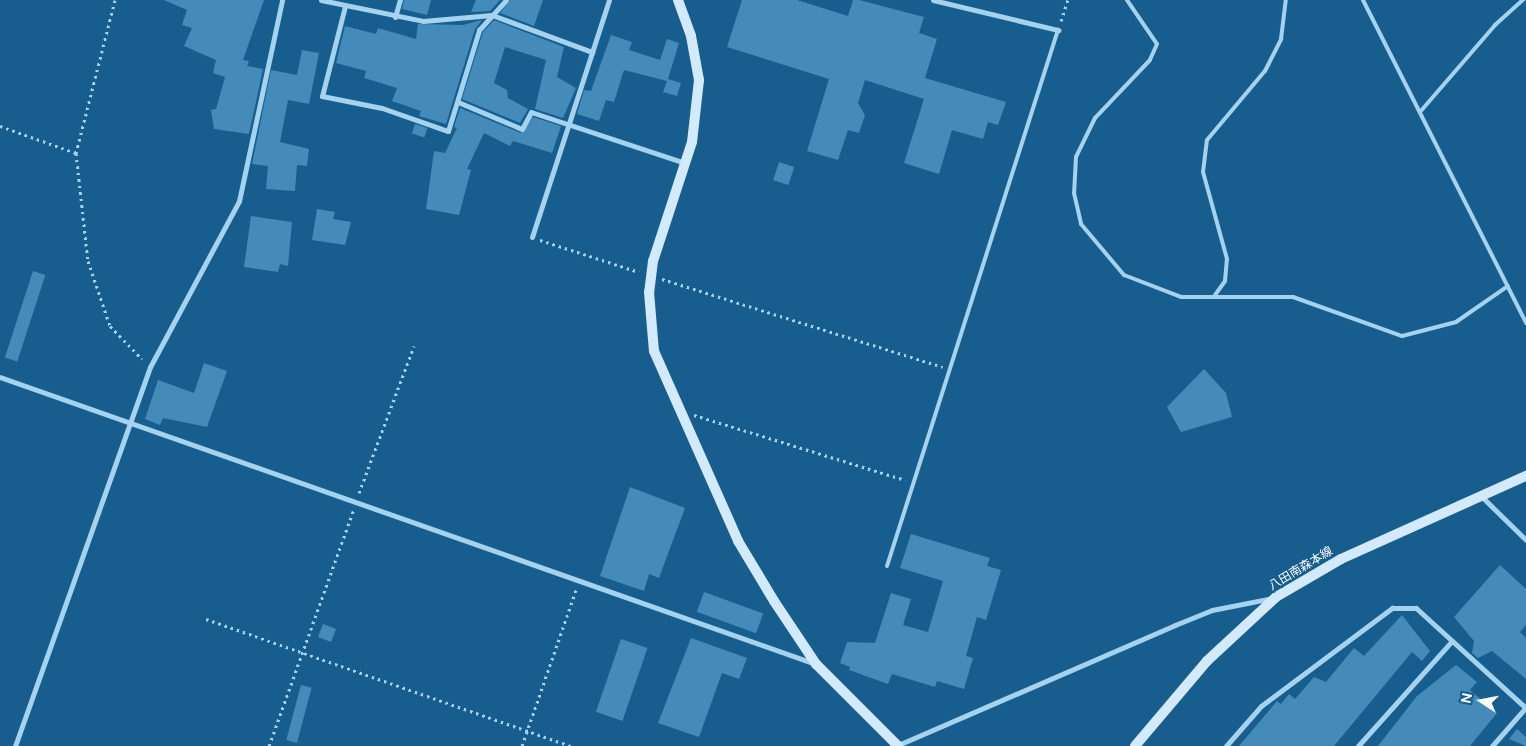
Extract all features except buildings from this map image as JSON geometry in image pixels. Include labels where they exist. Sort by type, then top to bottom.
[{"type":"street","points":[[15,746],[150,367],[239,201],[282,0]]},
{"type":"street","points":[[321,0],[395,17],[423,21],[492,15],[592,52]]},
{"type":"street","points":[[395,17],[400,0]]},
{"type":"street","points":[[345,6],[322,96],[382,108],[448,131],[479,30],[506,0]]},
{"type":"street","points":[[532,237],[609,0]]},
{"type":"street","points":[[678,0],[691,36],[699,80],[685,163],[651,276],[654,351],[738,541],[816,664],[897,746],[1212,610],[1276,597]]},
{"type":"street","points":[[933,0],[1058,30]]},
{"type":"street","points":[[458,102],[522,129],[531,112],[685,163]]},
{"type":"street","points":[[0,377],[355,505],[816,664]]},
{"type":"street","name":"八田南森本線","points":[[1135,746],[1207,661],[1276,597],[1340,560],[1479,495],[1526,476]]},
{"type":"street","points":[[1479,495],[1526,540]]},
{"type":"street","points":[[1226,746],[1261,706],[1392,608],[1416,608],[1526,708],[1492,746]]},
{"type":"street","points":[[1358,746],[1452,641]]},
{"type":"lane","points":[[1128,0],[1157,44],[1150,60],[1095,118],[1076,157],[1074,194],[1081,224],[1124,275],[1181,297],[1215,295],[1293,297],[1402,336],[1456,322],[1508,286]]},
{"type":"lane","points":[[1215,295],[1225,281],[1227,259],[1204,172],[1207,140],[1265,71],[1281,39],[1286,0]]},
{"type":"lane","points":[[1363,0],[1526,323]]},
{"type":"lane","points":[[1420,112],[1495,25],[1523,0]]},
{"type":"lane","points":[[887,566],[910,482],[1058,30]]},
{"type":"path","points":[[115,0],[76,152],[88,262],[110,326],[150,367]]},
{"type":"path","points":[[1058,30],[1068,0]]},
{"type":"path","points":[[0,126],[76,152]]},
{"type":"path","points":[[532,237],[947,369]]},
{"type":"path","points":[[269,746],[414,346]]},
{"type":"path","points":[[682,418],[699,414],[910,482]]},
{"type":"path","points":[[522,746],[579,583]]},
{"type":"path","points":[[206,619],[301,655],[570,746]]}]
